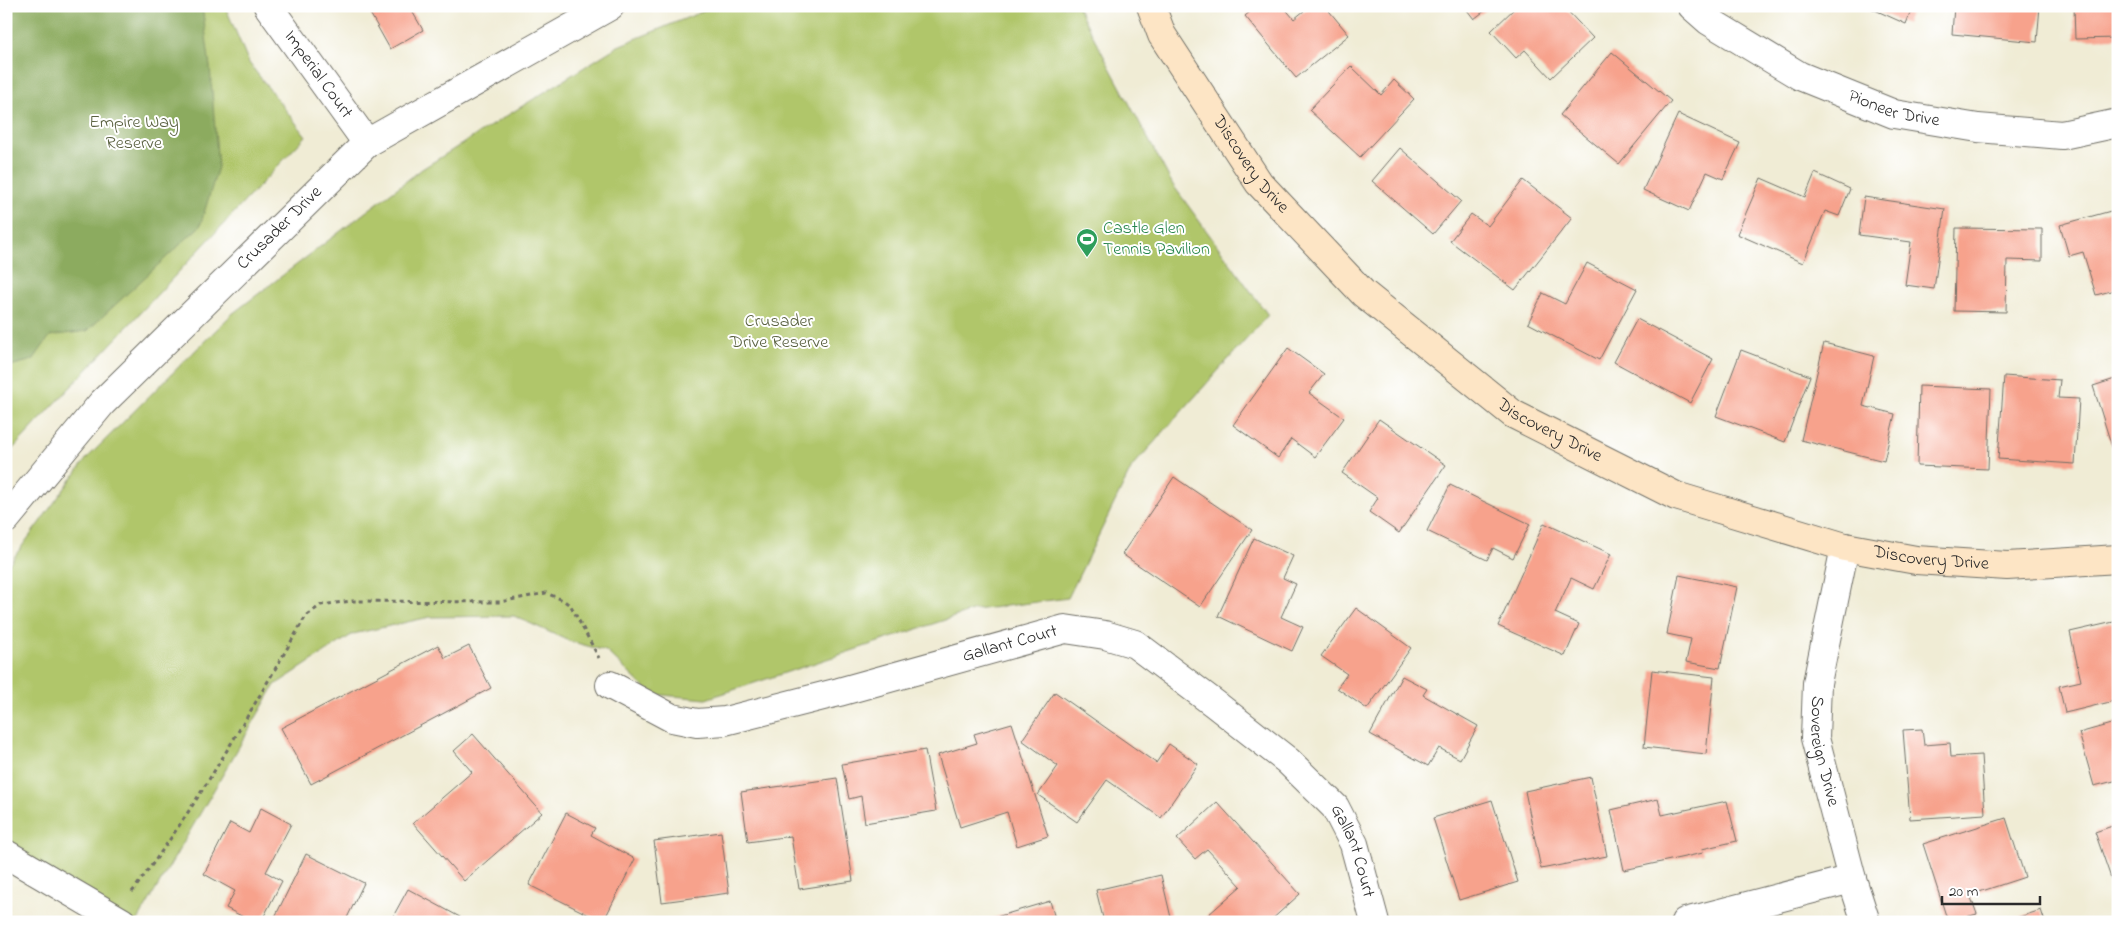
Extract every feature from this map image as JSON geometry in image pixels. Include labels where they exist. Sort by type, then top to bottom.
[{"type":"street","name":"Imperial Court","points":[[268,6],[367,143]]},
{"type":"street","name":"Crusader Drive","points":[[6,519],[102,404],[367,143],[610,6]]},
{"type":"street","name":"Discovery Drive","points":[[1150,6],[1162,35],[1259,183],[1363,293],[1513,414],[1676,496],[1845,547],[1916,560],[2007,566],[2118,559]]},
{"type":"street","name":"Pioneer Drive","points":[[1692,6],[1708,21],[1800,76],[1894,114],[1978,128],[2062,135],[2118,123]]},
{"type":"street","name":"Sovereign Drive","points":[[1845,547],[1816,683],[1815,738],[1852,880],[1866,922]]},
{"type":"street","name":"Gallant Court","points":[[612,686],[672,718],[697,723],[725,721],[839,692],[1065,629],[1104,634],[1135,644],[1288,761],[1335,807],[1354,844],[1375,922]]},
{"type":"street","points":[[6,854],[118,919]]},
{"type":"street","points":[[1685,922],[1852,880]]},
{"type":"path","points":[[118,919],[214,772],[306,616],[321,605],[352,601],[500,602],[546,593],[563,600],[571,606],[612,686]]},
{"type":"green space","name":"Empire Way Reserve","points":[[6,6],[225,6],[249,63],[306,136],[6,456]]},
{"type":"green space","name":"Empire Way Reserve","points":[[6,6],[199,6],[203,13],[210,67],[218,167],[200,226],[87,331],[50,336],[33,360],[6,367]]},
{"type":"green space","name":"Crusader Drive Reserve","points":[[716,6],[1077,6],[1173,185],[1268,315],[1132,467],[1068,598],[975,610],[706,699],[651,694],[606,651],[569,641],[514,616],[430,617],[353,634],[275,685],[137,922],[125,922],[6,855],[6,568],[87,458],[232,314],[422,169],[618,46]]},
{"type":"building","points":[[366,6],[409,6],[423,30],[390,49]]},
{"type":"building","points":[[1257,6],[1283,6],[1294,19],[1310,6],[1325,6],[1349,35],[1296,78],[1245,16]]},
{"type":"building","points":[[1464,6],[1491,6],[1474,19]]},
{"type":"building","points":[[1517,6],[1563,6],[1593,38],[1551,78],[1525,50],[1516,58],[1491,31]]},
{"type":"building","points":[[1866,6],[1913,6],[1906,24]]},
{"type":"building","points":[[1954,6],[2040,6],[2037,42],[1952,34]]},
{"type":"building","points":[[2074,6],[2118,6],[2118,38],[2075,39]]},
{"type":"building","points":[[1612,52],[1671,101],[1619,164],[1560,115]]},
{"type":"building","points":[[1351,66],[1381,95],[1394,80],[1414,99],[1360,157],[1309,110]]},
{"type":"building","points":[[1678,114],[1740,143],[1723,179],[1707,172],[1689,211],[1643,190]]},
{"type":"building","points":[[1400,148],[1461,201],[1433,234],[1372,181]]},
{"type":"building","points":[[1815,173],[1850,189],[1839,216],[1825,211],[1803,263],[1737,234],[1761,178],[1805,197]]},
{"type":"building","points":[[1523,180],[1572,218],[1515,290],[1450,241],[1471,214],[1488,226]]},
{"type":"building","points":[[1864,197],[1945,209],[1934,289],[1905,285],[1911,242],[1859,235]]},
{"type":"building","points":[[2118,209],[2118,289],[2096,295],[2083,252],[2069,256],[2060,225]]},
{"type":"building","points":[[1956,228],[2042,229],[2042,261],[2007,260],[2006,312],[1954,311]]},
{"type":"building","points":[[1587,263],[1637,289],[1599,360],[1528,323],[1543,293],[1565,304]]},
{"type":"building","points":[[1637,319],[1713,359],[1690,403],[1614,362]]},
{"type":"building","points":[[1824,343],[1874,356],[1863,406],[1895,414],[1884,461],[1801,440]]},
{"type":"building","points":[[1288,348],[1324,374],[1309,393],[1344,418],[1315,457],[1291,439],[1278,458],[1233,425]]},
{"type":"building","points":[[1741,350],[1810,376],[1785,442],[1716,416]]},
{"type":"building","points":[[2004,376],[2060,380],[2058,398],[2079,399],[2075,464],[1998,459]]},
{"type":"building","points":[[2118,378],[2118,463],[2117,463],[2093,386]]},
{"type":"building","points":[[1919,386],[1991,389],[1988,469],[1917,466]]},
{"type":"building","points":[[1379,419],[1446,465],[1399,533],[1369,512],[1378,498],[1342,473]]},
{"type":"building","points":[[1174,477],[1252,530],[1200,607],[1122,554]]},
{"type":"building","points":[[1450,485],[1530,524],[1513,558],[1493,548],[1487,560],[1427,531]]},
{"type":"building","points":[[1544,523],[1611,554],[1594,589],[1571,578],[1555,613],[1579,624],[1565,656],[1498,626]]},
{"type":"building","points":[[1254,538],[1293,556],[1283,578],[1296,584],[1281,617],[1303,627],[1292,651],[1218,616]]},
{"type":"building","points":[[1679,575],[1737,587],[1720,668],[1686,662],[1691,639],[1667,634]]},
{"type":"building","points":[[1356,608],[1411,648],[1367,709],[1337,688],[1347,674],[1321,656]]},
{"type":"building","points":[[2118,621],[2118,700],[2065,713],[2059,686],[2081,681],[2070,632]]},
{"type":"building","points":[[438,645],[445,658],[469,646],[491,688],[311,784],[281,728]]},
{"type":"building","points":[[1652,670],[1714,677],[1706,754],[1644,747]]},
{"type":"building","points":[[1402,676],[1427,689],[1423,695],[1478,726],[1460,759],[1439,748],[1428,766],[1370,734]]},
{"type":"building","points":[[1055,692],[1156,763],[1169,744],[1198,764],[1161,818],[1107,780],[1077,822],[1038,795],[1058,766],[1022,740]]},
{"type":"building","points":[[2118,722],[2118,780],[2094,786],[2079,733]]},
{"type":"building","points":[[1012,723],[1048,836],[1017,846],[1007,812],[960,827],[938,755],[977,743],[974,734]]},
{"type":"building","points":[[1922,729],[1924,745],[1950,743],[1951,757],[1981,755],[1985,814],[1910,819],[1903,730]]},
{"type":"building","points":[[473,734],[542,813],[464,881],[413,823],[472,772],[454,751]]},
{"type":"building","points":[[925,750],[936,811],[865,823],[861,796],[849,799],[842,764]]},
{"type":"building","points":[[1591,777],[1607,856],[1541,869],[1525,791]]},
{"type":"building","points":[[837,778],[853,881],[799,889],[791,836],[748,842],[741,792]]},
{"type":"building","points":[[1658,799],[1662,815],[1727,801],[1737,841],[1702,849],[1703,853],[1624,870],[1611,810]]},
{"type":"building","points":[[1492,800],[1518,882],[1459,900],[1433,818]]},
{"type":"building","points":[[1217,802],[1300,894],[1269,922],[1200,922],[1241,886],[1207,849],[1195,859],[1177,839]]},
{"type":"building","points":[[261,808],[291,824],[266,872],[282,881],[261,922],[253,922],[226,908],[235,891],[204,874],[230,823],[249,833]]},
{"type":"building","points":[[566,813],[595,828],[591,835],[635,859],[603,922],[529,885]]},
{"type":"building","points":[[2006,818],[2025,877],[1970,895],[1977,914],[1948,922],[1923,844]]},
{"type":"building","points":[[2118,824],[2118,879],[2112,881],[2095,832]]},
{"type":"building","points":[[721,832],[729,893],[662,902],[654,841]]},
{"type":"building","points":[[306,854],[364,883],[345,922],[279,922],[274,919]]},
{"type":"building","points":[[1161,875],[1172,922],[1104,922],[1096,890]]},
{"type":"building","points":[[408,889],[469,922],[390,922]]},
{"type":"building","points":[[1050,901],[1056,922],[983,922],[983,921]]},
{"type":"building","points":[[2041,910],[2045,922],[2007,922],[2007,921]]},
{"type":"place","name":"Castle Glen Tennis Pavilion","points":[[1087,258]]}]
